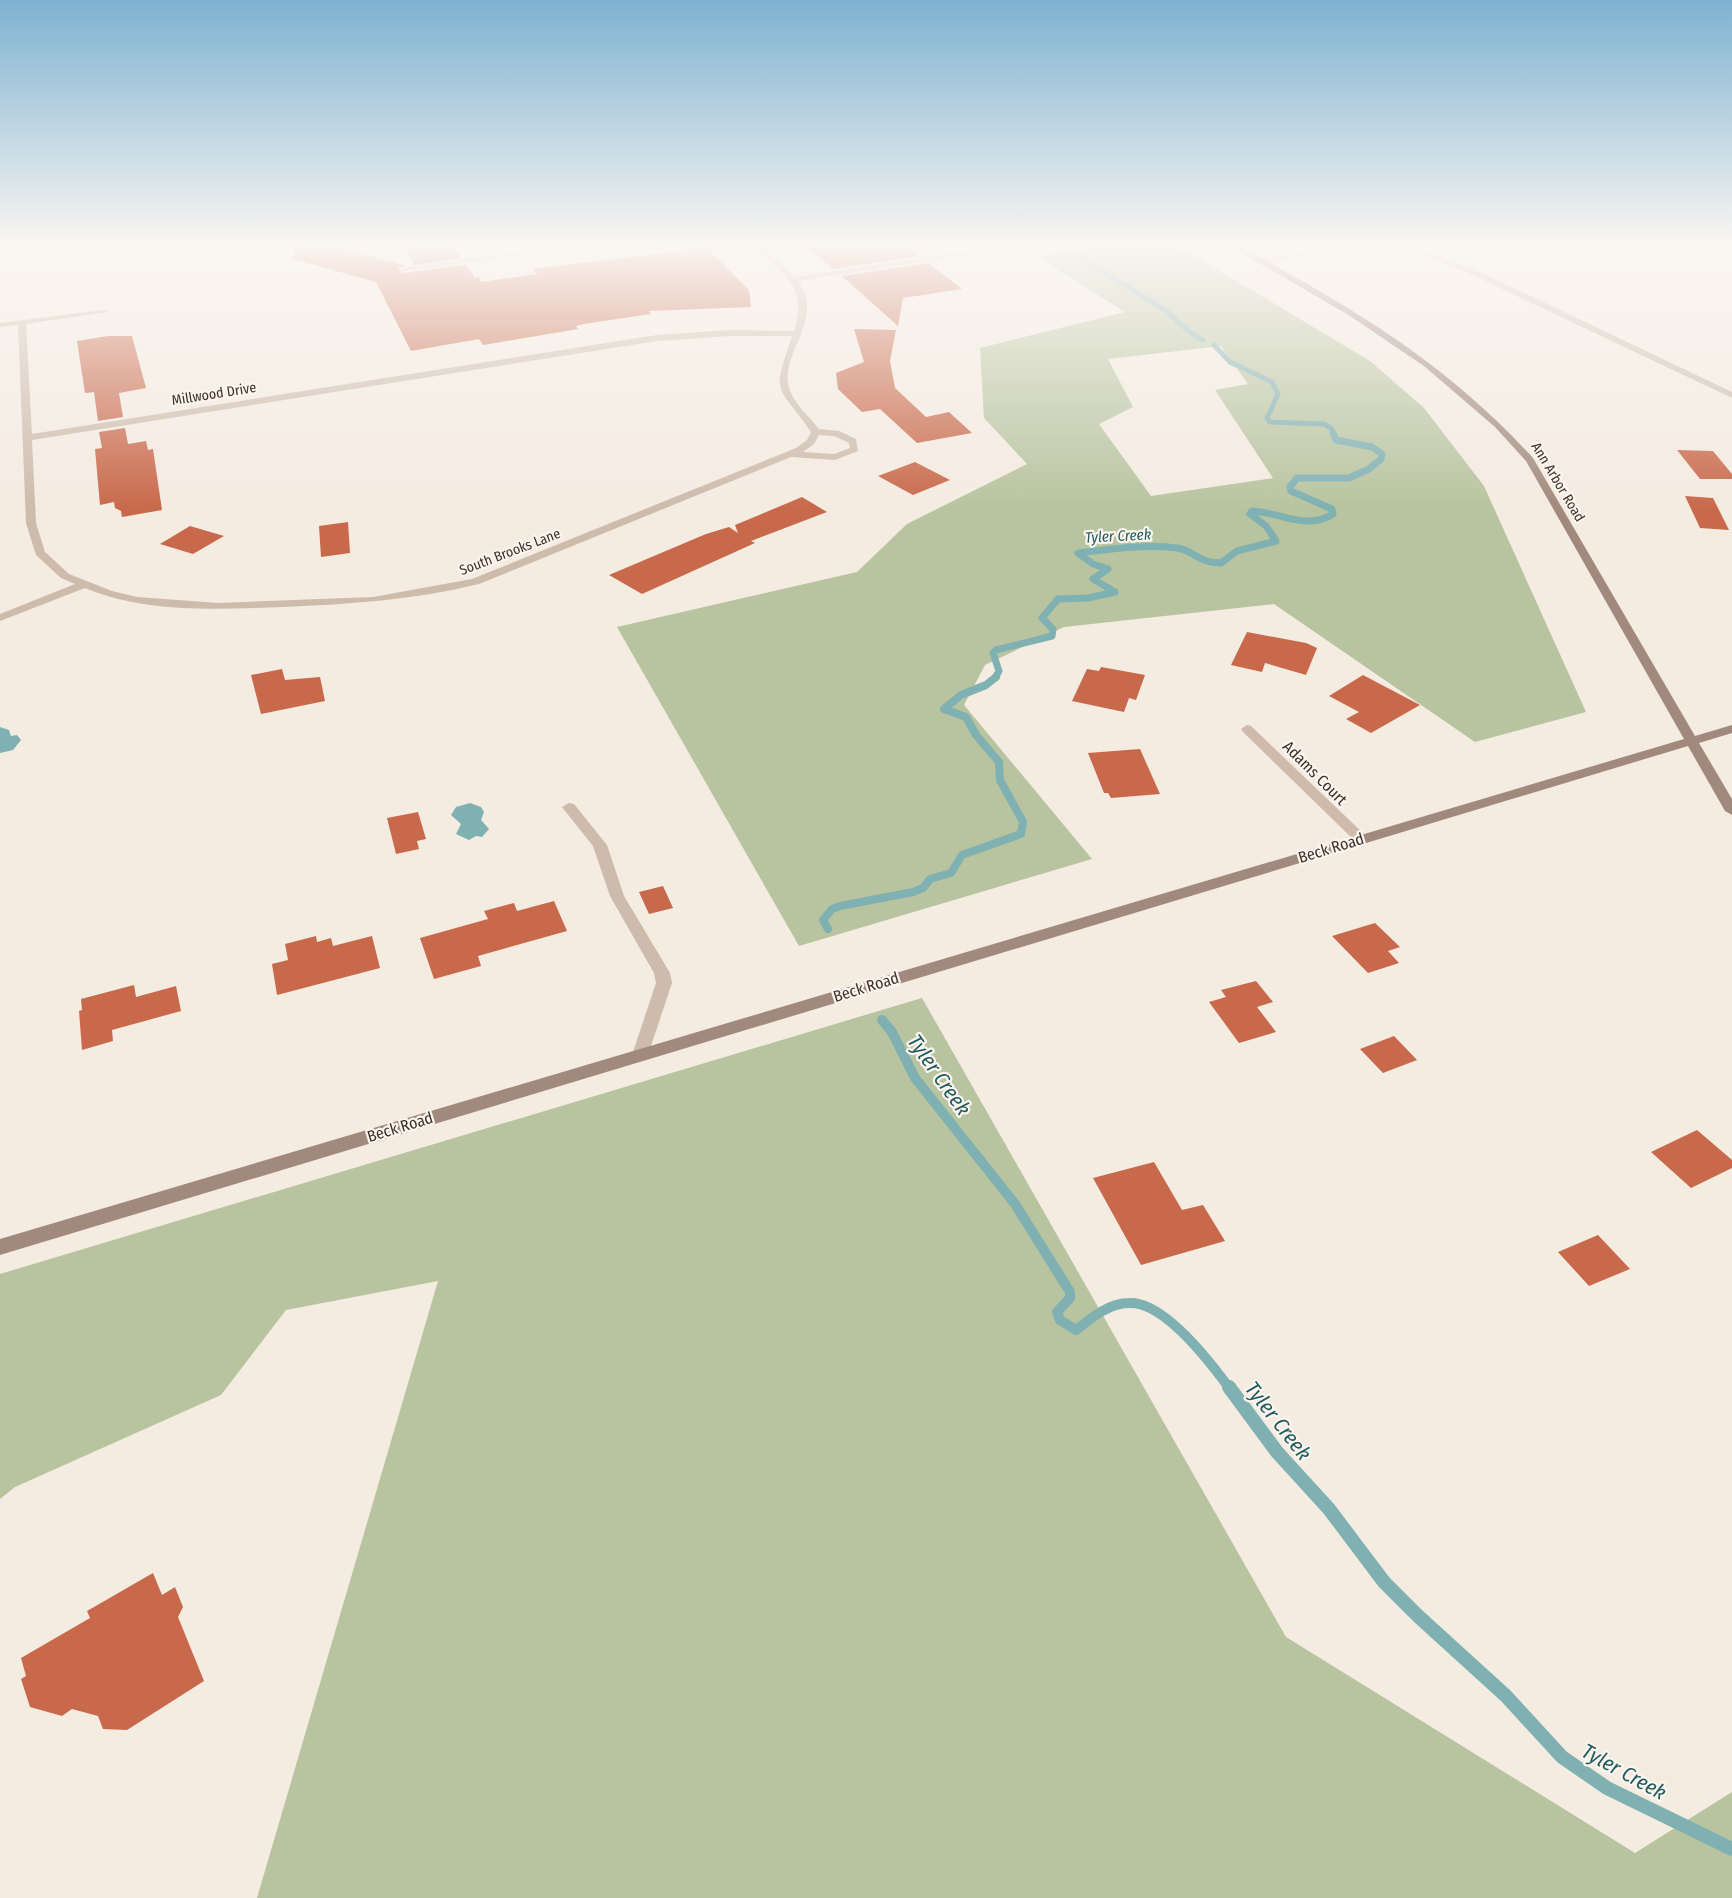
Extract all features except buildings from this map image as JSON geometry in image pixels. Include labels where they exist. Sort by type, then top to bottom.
[{"type":"main road","name":"Ann Arbor Road","points":[[1381,332],[1426,361],[1467,394],[1515,441],[1530,460],[1732,811]]},
{"type":"main road","name":"Beck Road","points":[[0,1247],[1732,729]]},
{"type":"street","name":"South Brooks Lane","points":[[22,332],[31,523],[34,540],[40,553],[51,565],[82,585],[137,600],[201,606],[373,600],[429,592],[475,582],[790,453],[812,442],[816,432],[842,435],[854,441],[855,449],[835,457],[790,453]]},
{"type":"street","points":[[1598,332],[1732,395]]},
{"type":"street","name":"Millwood Drive","points":[[27,438],[657,338],[730,333],[798,334]]},
{"type":"street","points":[[798,334],[784,371],[783,384],[787,394],[816,432]]},
{"type":"street","points":[[0,618],[82,585]]},
{"type":"street","name":"Adams Court","points":[[1247,729],[1361,839]]},
{"type":"street","points":[[569,807],[600,845],[617,896],[662,973],[664,983],[640,1055]]},
{"type":"green space","points":[[1046,332],[1321,332],[1370,361],[1424,408],[1484,486],[1586,712],[1475,742],[1274,604],[1064,627],[985,665],[964,705],[1092,859],[799,946],[617,627],[857,572],[907,524],[1027,464],[984,418],[980,348]],"holes":[[[1221,346],[1248,384],[1215,390],[1273,478],[1151,496],[1099,424],[1133,407],[1108,359]]]},
{"type":"green space","points":[[922,998],[1286,1637],[1635,1853],[1732,1792],[1732,1898],[257,1898],[438,1281],[286,1310],[221,1395],[15,1487],[0,1499],[0,1274]]},
{"type":"water","points":[[0,727],[9,730],[11,736],[17,735],[21,740],[13,750],[0,753]]},
{"type":"water","points":[[470,803],[481,807],[484,812],[481,820],[489,829],[482,837],[476,836],[469,840],[456,834],[461,824],[451,815],[456,807]]},
{"type":"waterway","name":"Tyler Creek","points":[[1189,332],[1203,340]]},
{"type":"waterway","name":"Tyler Creek","points":[[1214,345],[1230,362],[1272,382],[1278,394],[1267,418],[1270,422],[1324,424],[1331,428],[1334,434]]},
{"type":"waterway","name":"Tyler Creek","points":[[995,678],[999,671],[993,653],[996,650],[1052,636],[1053,629],[1042,618],[1058,599],[1088,598],[1115,592],[1093,579],[1108,569],[1093,564],[1078,553],[1165,547],[1183,549],[1207,561],[1221,563],[1237,551],[1276,541],[1266,526],[1250,514],[1252,511],[1303,521],[1323,519],[1333,514],[1332,509],[1291,491],[1290,487],[1297,478],[1349,478],[1369,469],[1381,459],[1382,454],[1372,447],[1336,440],[1333,433]]},
{"type":"waterway","name":"Tyler Creek","points":[[828,929],[823,920],[832,909],[913,892],[923,888],[930,879],[951,873],[962,855],[1021,834],[1023,822],[1000,780],[999,762],[976,735],[966,717],[944,709],[961,695],[986,685],[995,678]]},
{"type":"waterway","name":"Tyler Creek","points":[[882,1020],[892,1032],[915,1078],[1015,1204],[1070,1292],[1070,1298],[1057,1312],[1060,1320],[1076,1330],[1101,1312],[1114,1306],[1129,1303],[1143,1305],[1171,1322],[1186,1336],[1230,1389]]},
{"type":"waterway","name":"Tyler Creek","points":[[1229,1387],[1277,1452],[1329,1509],[1384,1582],[1506,1696],[1562,1757],[1607,1788],[1732,1849]]}]
